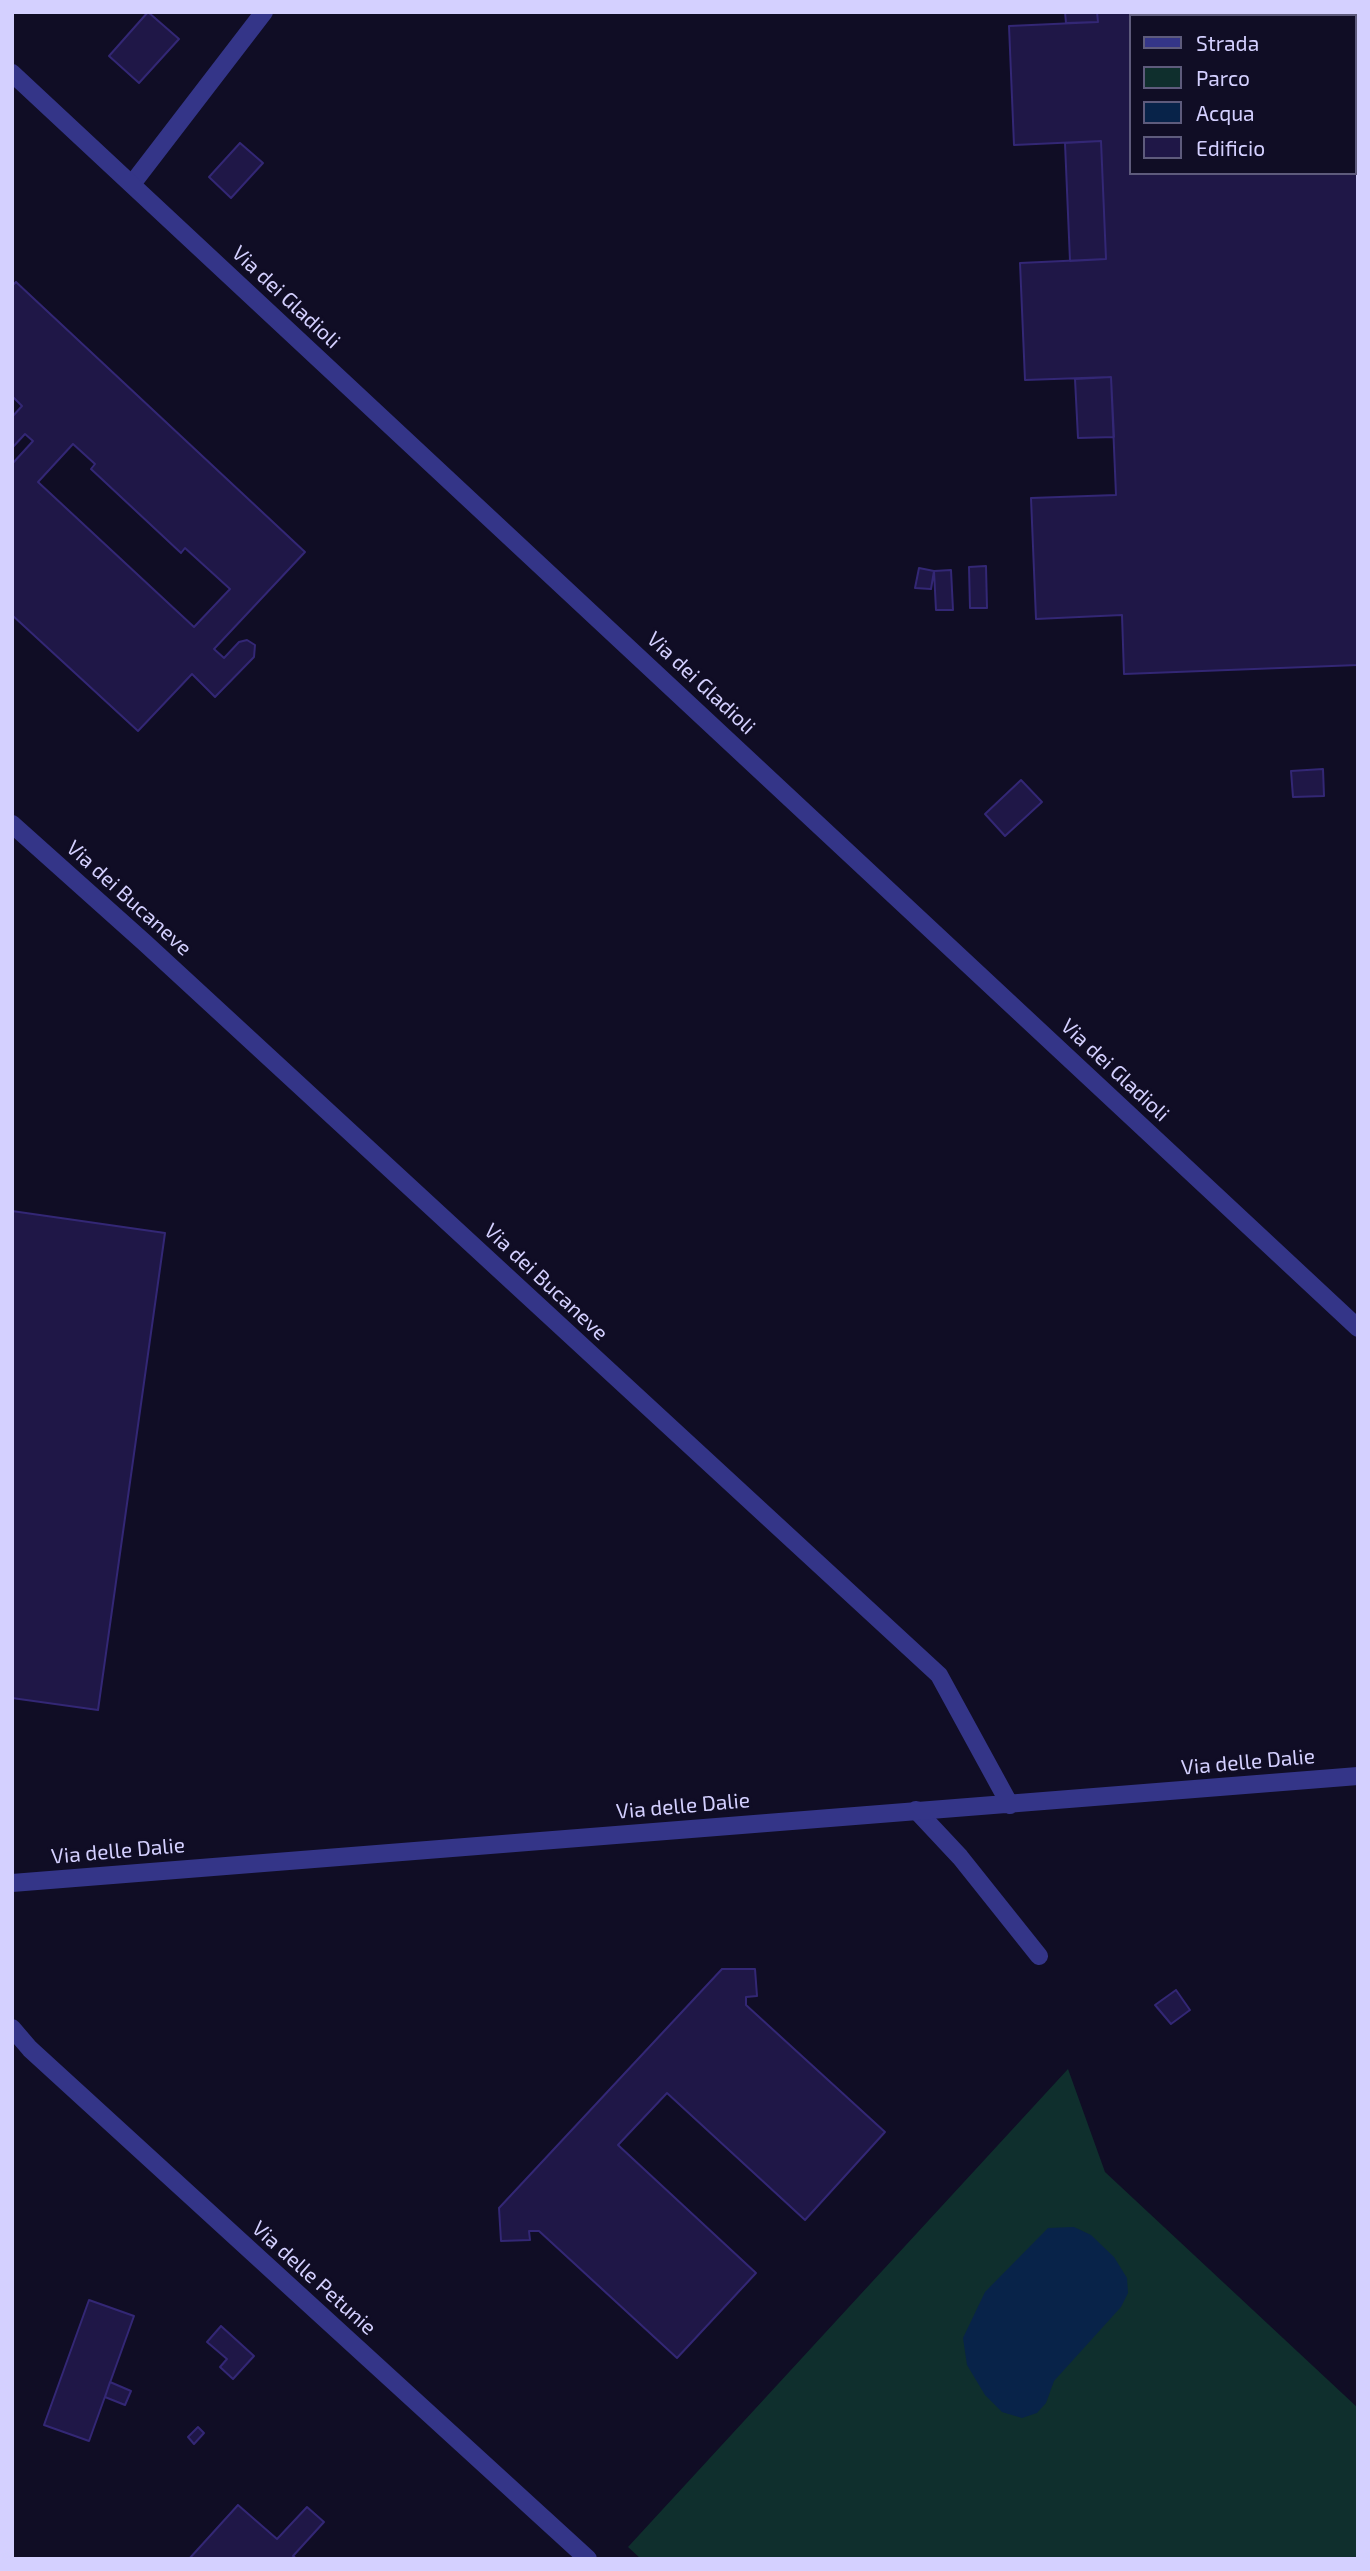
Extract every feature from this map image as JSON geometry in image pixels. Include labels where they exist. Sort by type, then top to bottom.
[{"type":"street","points":[[132,184],[264,12]]},
{"type":"street","name":"Via dei Gladioli","points":[[12,73],[1358,1328]]},
{"type":"street","name":"Via dei Bucaneve","points":[[12,824],[166,961],[939,1675],[1010,1805]]},
{"type":"street","name":"Via delle Dalie","points":[[12,1883],[1358,1776]]},
{"type":"street","points":[[916,1810],[960,1857],[1039,1956]]},
{"type":"street","name":"Via delle Petunie","points":[[12,2028],[30,2049],[588,2559]]},
{"type":"green space","points":[[1068,2069],[1105,2172],[1358,2408],[1358,2559],[641,2559],[628,2547]]},
{"type":"water","points":[[1074,2227],[1091,2235],[1114,2257],[1127,2278],[1128,2293],[1121,2307],[1054,2381],[1046,2403],[1037,2413],[1022,2418],[1002,2412],[985,2395],[967,2365],[963,2338],[985,2292],[1048,2228]]},
{"type":"building","points":[[148,12],[179,39],[139,83],[109,56]]},
{"type":"building","points":[[1065,12],[1097,12],[1098,22],[1066,23]]},
{"type":"building","points":[[1097,12],[1358,12],[1358,665],[1124,674],[1122,615],[1036,619],[1031,498],[1116,495],[1111,377],[1025,380],[1020,263],[1106,259],[1101,141],[1014,145],[1009,26],[1098,22]]},
{"type":"building","points":[[1101,141],[1106,259],[1070,261],[1065,143]]},
{"type":"building","points":[[240,143],[263,163],[231,198],[209,177]]},
{"type":"building","points":[[16,282],[305,552],[214,649],[224,658],[239,642],[247,640],[255,645],[254,657],[215,697],[192,674],[138,731],[12,615],[12,464],[33,441],[25,434],[12,448],[12,417],[22,406],[12,396],[12,286]],"holes":[[[73,444],[95,464],[91,469],[181,553],[185,548],[230,589],[194,627],[38,482]]]},
{"type":"building","points":[[1111,377],[1114,437],[1078,438],[1075,379]]},
{"type":"building","points":[[986,566],[987,608],[970,608],[969,567]]},
{"type":"building","points":[[919,568],[934,571],[931,589],[915,588]]},
{"type":"building","points":[[951,570],[953,610],[936,610],[934,571]]},
{"type":"building","points":[[1323,769],[1324,796],[1293,797],[1291,771]]},
{"type":"building","points":[[1021,780],[1042,802],[1005,836],[985,814]]},
{"type":"building","points":[[12,1211],[165,1233],[98,1710],[12,1698]]},
{"type":"building","points":[[722,1969],[755,1969],[757,1996],[746,1997],[746,2005],[885,2132],[805,2220],[667,2093],[618,2145],[756,2273],[677,2358],[539,2231],[529,2231],[530,2240],[501,2241],[499,2208]]},
{"type":"building","points":[[1176,1990],[1190,2010],[1171,2024],[1155,2005]]},
{"type":"building","points":[[89,2300],[134,2316],[89,2441],[44,2425]]},
{"type":"building","points":[[221,2326],[254,2356],[233,2379],[220,2367],[227,2359],[207,2342]]},
{"type":"building","points":[[110,2382],[131,2391],[125,2405],[105,2397]]},
{"type":"building","points":[[198,2427],[204,2433],[194,2444],[188,2437]]},
{"type":"building","points":[[238,2505],[277,2539],[307,2507],[324,2522],[293,2556],[297,2559],[189,2559]]}]
